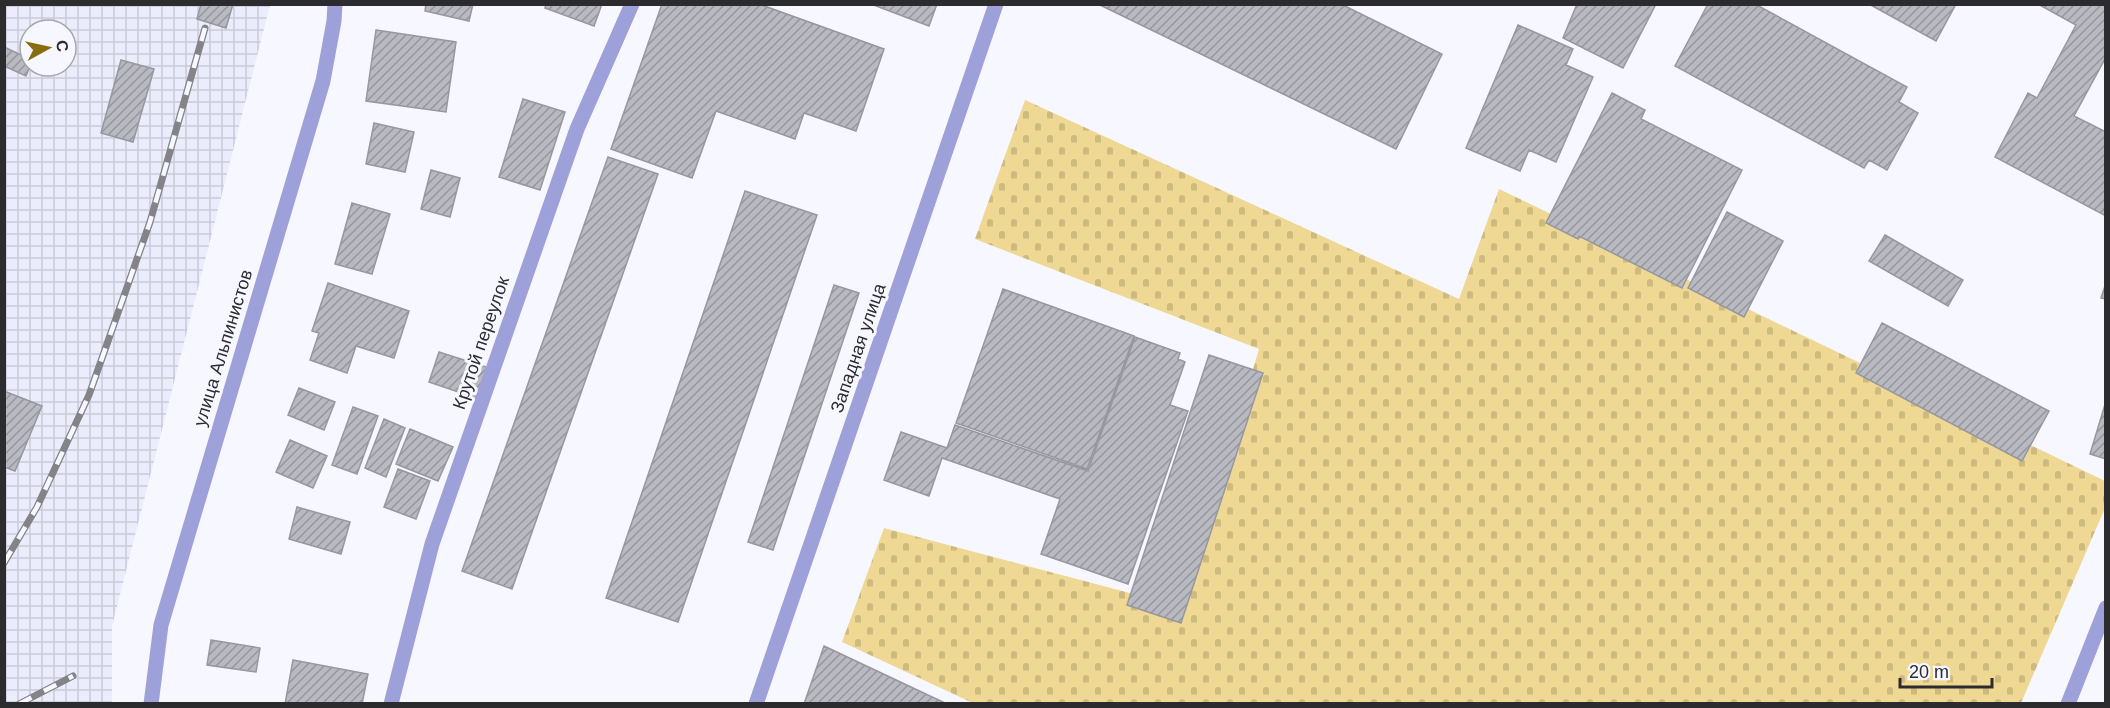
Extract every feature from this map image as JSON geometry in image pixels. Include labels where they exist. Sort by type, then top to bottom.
[{"type":"street","name":"улица Альпинистов","points":[[151,704],[161,625],[322,81],[334,21],[335,4]]},
{"type":"street","name":"Крутой переулок","points":[[391,704],[432,544],[577,129],[632,4]]},
{"type":"street","name":"Западная улица","points":[[756,704],[996,4]]},
{"type":"street","points":[[2068,704],[2106,608]]},
{"type":"shaded area","points":[[4,5],[270,5],[112,626],[112,703],[5,703]]},
{"type":"green space","points":[[1025,100],[1459,299],[1499,189],[2105,481],[2105,508],[2021,703],[975,704],[842,642],[884,528],[1183,607],[1259,349],[975,239]]},
{"type":"building","points":[[201,4],[233,4],[226,28],[197,19]]},
{"type":"building","points":[[426,4],[473,4],[469,21],[425,11]]},
{"type":"building","points":[[546,4],[602,4],[594,26],[545,8]]},
{"type":"building","points":[[662,4],[759,4],[884,49],[856,131],[804,113],[795,139],[716,111],[692,178],[611,149]]},
{"type":"building","points":[[871,4],[937,4],[929,26]]},
{"type":"building","points":[[1098,4],[1341,4],[1442,54],[1396,149]]},
{"type":"building","points":[[1577,4],[1656,4],[1623,68],[1563,38]]},
{"type":"building","points":[[1708,4],[1755,4],[1907,87],[1899,102],[1918,113],[1887,170],[1869,160],[1864,168],[1675,66]]},
{"type":"building","points":[[1869,4],[1956,4],[1936,41]]},
{"type":"building","points":[[2038,4],[2106,4],[2106,57],[2074,116],[2106,132],[2106,216],[1995,157],[2028,93],[2037,98],[2076,25]]},
{"type":"building","points":[[1518,25],[1573,49],[1566,65],[1593,77],[1556,162],[1529,150],[1520,171],[1466,148]]},
{"type":"building","points":[[376,30],[456,42],[446,112],[366,101]]},
{"type":"building","points":[[4,47],[18,53],[18,72],[4,66]]},
{"type":"building","points":[[121,60],[154,69],[133,142],[101,133]]},
{"type":"building","points":[[1612,93],[1645,110],[1641,119],[1742,170],[1682,288],[1579,236],[1578,239],[1546,223]]},
{"type":"building","points":[[523,99],[565,112],[540,190],[499,177]]},
{"type":"building","points":[[374,123],[414,132],[405,172],[366,164]]},
{"type":"building","points":[[608,157],[658,174],[512,589],[462,571]]},
{"type":"building","points":[[431,170],[460,178],[450,217],[421,209]]},
{"type":"building","points":[[745,191],[817,215],[678,622],[606,598]]},
{"type":"building","points":[[352,203],[390,214],[372,274],[335,264]]},
{"type":"building","points":[[1727,212],[1783,241],[1744,317],[1688,288]]},
{"type":"building","points":[[1885,235],[1963,280],[1948,306],[1869,261]]},
{"type":"building","points":[[328,283],[409,311],[394,358],[356,346],[347,373],[310,360],[319,333],[312,331]]},
{"type":"building","points":[[2106,283],[2106,299],[2101,298]]},
{"type":"building","points":[[834,285],[859,293],[773,550],[748,542]]},
{"type":"building","points":[[1003,289],[1134,336],[1087,469],[956,423]]},
{"type":"building","points":[[1882,323],[2049,411],[2022,461],[1856,373]]},
{"type":"building","points":[[1135,337],[1180,353],[1178,359],[1185,362],[1170,405],[1188,411],[1128,584],[1041,554],[1060,499],[942,458],[929,496],[884,480],[901,432],[947,448],[955,425],[1088,471]]},
{"type":"building","points":[[439,352],[489,368],[479,399],[429,382]]},
{"type":"building","points":[[1209,355],[1263,373],[1181,623],[1127,605]]},
{"type":"building","points":[[299,388],[335,402],[324,430],[288,415]]},
{"type":"building","points":[[4,391],[42,406],[15,471],[4,467]]},
{"type":"building","points":[[2106,401],[2106,459],[2090,454]]},
{"type":"building","points":[[353,407],[378,416],[357,474],[332,465]]},
{"type":"building","points":[[384,419],[405,428],[386,477],[365,468]]},
{"type":"building","points":[[410,429],[453,447],[438,481],[396,464]]},
{"type":"building","points":[[290,440],[327,456],[313,488],[276,472]]},
{"type":"building","points":[[398,469],[430,481],[416,519],[384,507]]},
{"type":"building","points":[[297,507],[350,522],[341,554],[289,539]]},
{"type":"building","points":[[211,640],[260,648],[256,672],[207,665]]},
{"type":"building","points":[[824,646],[947,704],[804,704]]},
{"type":"building","points":[[293,660],[368,674],[362,704],[285,704]]},
{"type":"railway","points":[[4,563],[37,507],[89,395],[150,222],[205,28]]},
{"type":"railway","points":[[19,704],[73,676]]}]
